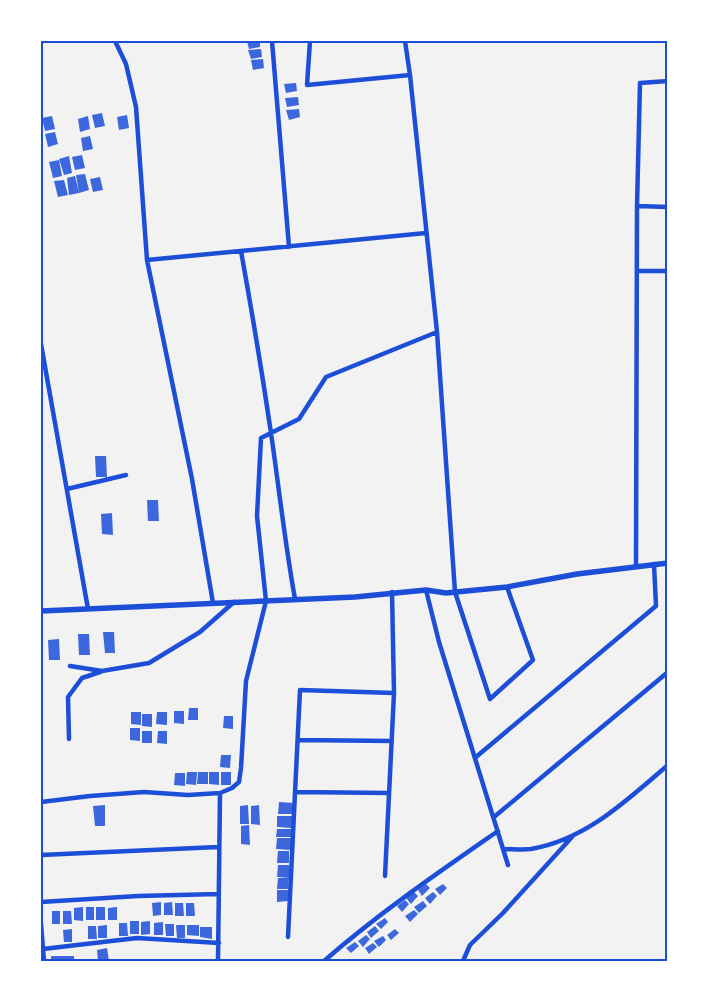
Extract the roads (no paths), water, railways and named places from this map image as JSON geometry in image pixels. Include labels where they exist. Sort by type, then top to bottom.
[{"type":"street","points":[[115,41],[126,64],[136,107],[147,260],[192,480],[213,603]]},
{"type":"street","points":[[272,41],[289,247]]},
{"type":"street","points":[[310,41],[307,85],[410,75]]},
{"type":"street","points":[[405,41],[437,332],[455,592],[490,700],[533,660],[507,587]]},
{"type":"street","points":[[636,566],[637,206],[640,83],[668,81]]},
{"type":"street","points":[[637,206],[668,206]]},
{"type":"street","points":[[147,260],[426,233]]},
{"type":"street","points":[[241,251],[271,433],[284,540],[295,599]]},
{"type":"street","points":[[638,271],[668,271]]},
{"type":"street","points":[[41,802],[144,792],[188,795],[220,793],[232,788],[239,782],[246,681],[266,601],[257,516],[261,438],[299,419],[326,377],[437,332]]},
{"type":"street","points":[[41,344],[88,609]]},
{"type":"street","points":[[67,489],[126,475]]},
{"type":"street","points":[[41,611],[354,597],[426,590],[446,593],[507,587],[576,574],[668,563]]},
{"type":"street","points":[[476,757],[656,606],[654,564]]},
{"type":"street","points":[[426,590],[439,642],[508,865]]},
{"type":"street","points":[[385,876],[394,694],[392,592]]},
{"type":"street","points":[[69,738],[68,697],[82,678],[102,671],[149,663],[200,632],[234,602]]},
{"type":"street","points":[[70,666],[102,671]]},
{"type":"street","points":[[494,816],[668,672]]},
{"type":"street","points":[[288,937],[300,690],[394,694]]},
{"type":"street","points":[[298,740],[392,742]]},
{"type":"street","points":[[504,849],[530,849],[562,840],[594,825],[626,802],[668,765]]},
{"type":"street","points":[[295,792],[389,793]]},
{"type":"street","points":[[218,961],[220,793]]},
{"type":"street","points":[[324,961],[344,943],[428,879],[498,831]]},
{"type":"street","points":[[462,961],[470,945],[503,913],[574,835]]},
{"type":"street","points":[[41,854],[218,847]]},
{"type":"street","points":[[41,902],[138,896],[219,894]]},
{"type":"street","points":[[41,924],[44,961]]},
{"type":"street","points":[[43,949],[137,938],[219,942]]}]
